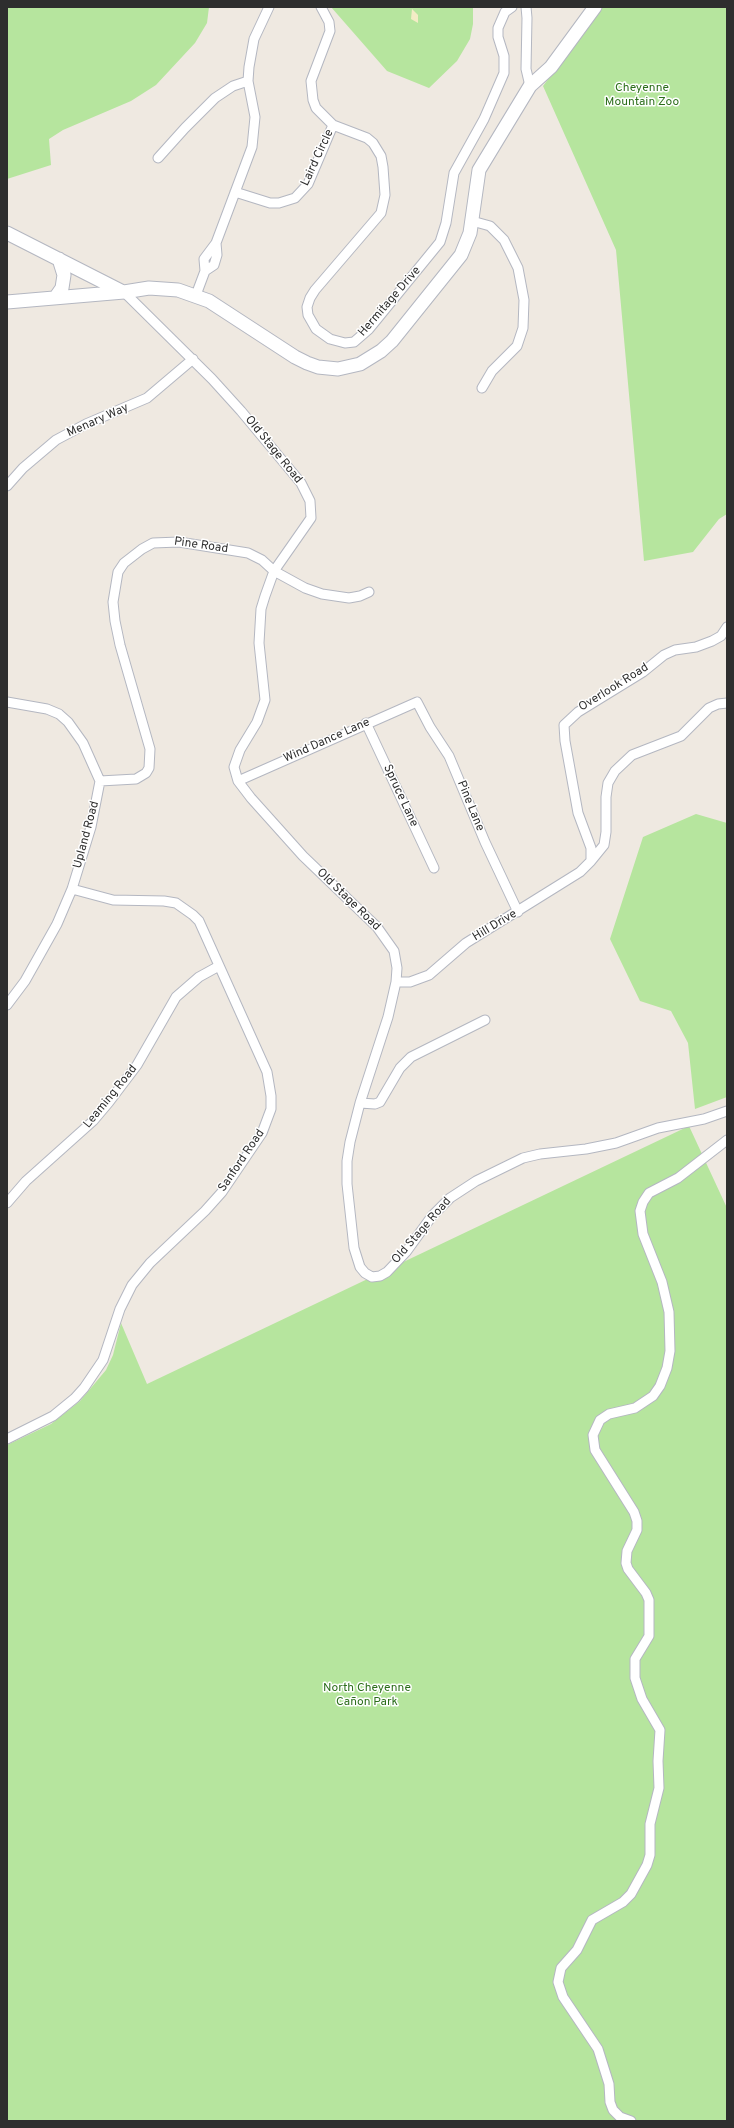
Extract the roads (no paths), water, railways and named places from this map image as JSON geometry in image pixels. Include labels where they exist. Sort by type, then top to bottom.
[{"type":"street","points":[[196,295],[205,271],[214,265],[217,255],[216,243],[254,137],[255,117],[248,81],[252,46],[269,7]]},
{"type":"street","points":[[321,7],[329,22],[330,31],[313,72],[311,81],[313,100],[316,108],[322,116],[333,125]]},
{"type":"street","name":"Hermitage Drive","points":[[333,125],[367,138],[378,148],[383,167],[385,196],[381,212],[315,290],[307,307],[308,315],[316,330],[330,339],[345,344],[354,342],[369,329],[440,242],[446,223],[454,173],[484,119],[504,73],[504,56],[498,37],[498,28],[505,12],[512,7]]},
{"type":"street","points":[[526,7],[528,18],[526,69],[530,86]]},
{"type":"street","points":[[7,302],[124,292],[149,288],[163,288],[196,295],[220,308],[295,357],[318,367],[338,369],[348,368],[371,359],[392,341],[461,255],[467,243],[472,221],[479,170],[530,86],[551,67],[595,7]]},
{"type":"street","points":[[158,158],[184,128],[215,98],[233,86],[248,81]]},
{"type":"street","name":"Laird Circle","points":[[235,192],[270,203],[279,203],[295,198],[308,184],[333,125]]},
{"type":"street","points":[[472,221],[490,226],[504,240],[518,268],[524,300],[523,328],[517,346],[492,371],[482,388]]},
{"type":"street","points":[[7,233],[124,292]]},
{"type":"street","points":[[55,298],[62,288],[64,275],[59,260]]},
{"type":"street","name":"Old Stage Road","points":[[124,292],[193,359],[241,411],[306,492],[311,509],[311,518],[274,571],[261,609],[259,643],[265,700],[257,722],[237,758],[234,767],[238,781],[251,798],[303,856],[377,927],[394,950],[397,968],[396,982],[388,1017],[360,1103],[350,1142],[347,1184],[356,1260],[365,1273],[372,1277],[380,1276],[387,1272],[406,1252],[432,1216],[450,1198],[476,1181],[499,1169],[533,1155],[586,1149],[616,1143],[658,1128],[704,1119],[727,1111]]},
{"type":"street","name":"Menary Way","points":[[7,486],[23,468],[56,440],[86,424],[147,398],[193,359]]},
{"type":"street","name":"Pine Road","points":[[100,781],[128,780],[142,776],[150,768],[150,748],[115,621],[115,585],[118,572],[124,563],[152,543],[179,542],[248,553],[262,560],[274,571],[305,588],[322,594],[349,598],[360,596],[369,592]]},
{"type":"street","name":"Overlook Road","points":[[591,862],[591,848],[578,813],[565,742],[564,725],[578,712],[643,672],[664,656],[675,650],[712,641],[721,636],[727,627]]},
{"type":"street","points":[[7,702],[47,708],[59,714],[68,722],[83,743],[100,781]]},
{"type":"street","name":"Wind Dance Lane","points":[[238,781],[366,723],[417,702]]},
{"type":"street","name":"Pine Lane","points":[[417,702],[430,727],[449,756],[485,842],[518,912]]},
{"type":"street","name":"Hill Drive","points":[[396,982],[410,982],[429,975],[466,943],[565,883],[591,862],[604,845],[608,783],[615,771],[632,754],[681,736],[709,708],[727,702]]},
{"type":"street","name":"Spruce Lane","points":[[366,723],[434,868]]},
{"type":"street","name":"Upland Road","points":[[7,1005],[25,981],[57,924],[72,889],[91,827],[100,781]]},
{"type":"street","name":"Sanford Road","points":[[7,1439],[53,1416],[75,1398],[84,1388],[103,1360],[120,1309],[132,1285],[150,1263],[200,1216],[222,1192],[262,1134],[271,1109],[271,1096],[267,1072],[199,921],[186,908],[176,903],[164,900],[113,900],[72,889]]},
{"type":"street","name":"Leaming Road","points":[[7,1203],[26,1181],[93,1121],[109,1102],[137,1065],[176,997],[199,977],[220,966]]},
{"type":"street","points":[[360,1103],[375,1104],[380,1102],[400,1068],[408,1060],[485,1020]]},
{"type":"street","points":[[631,2121],[620,2117],[613,2110],[610,2102],[609,2084],[598,2050],[563,1997],[558,1982],[561,1968],[577,1950],[592,1920],[623,1902],[631,1894],[647,1865],[650,1855],[650,1824],[659,1788],[658,1761],[660,1730],[642,1699],[635,1678],[636,1659],[649,1636],[649,1600],[646,1593],[628,1569],[626,1563],[627,1551],[637,1530],[636,1521],[634,1512],[595,1450],[593,1435],[600,1420],[609,1414],[645,1403],[653,1396],[660,1386],[667,1368],[670,1351],[669,1312],[662,1282],[643,1234],[640,1211],[643,1202],[649,1193],[678,1178],[727,1140]]},
{"type":"park label","name":"Cheyenne Mountain Zoo","points":[[642,96]]},
{"type":"park label","name":"North Cheyenne Cañon Park","points":[[367,1696]]}]
